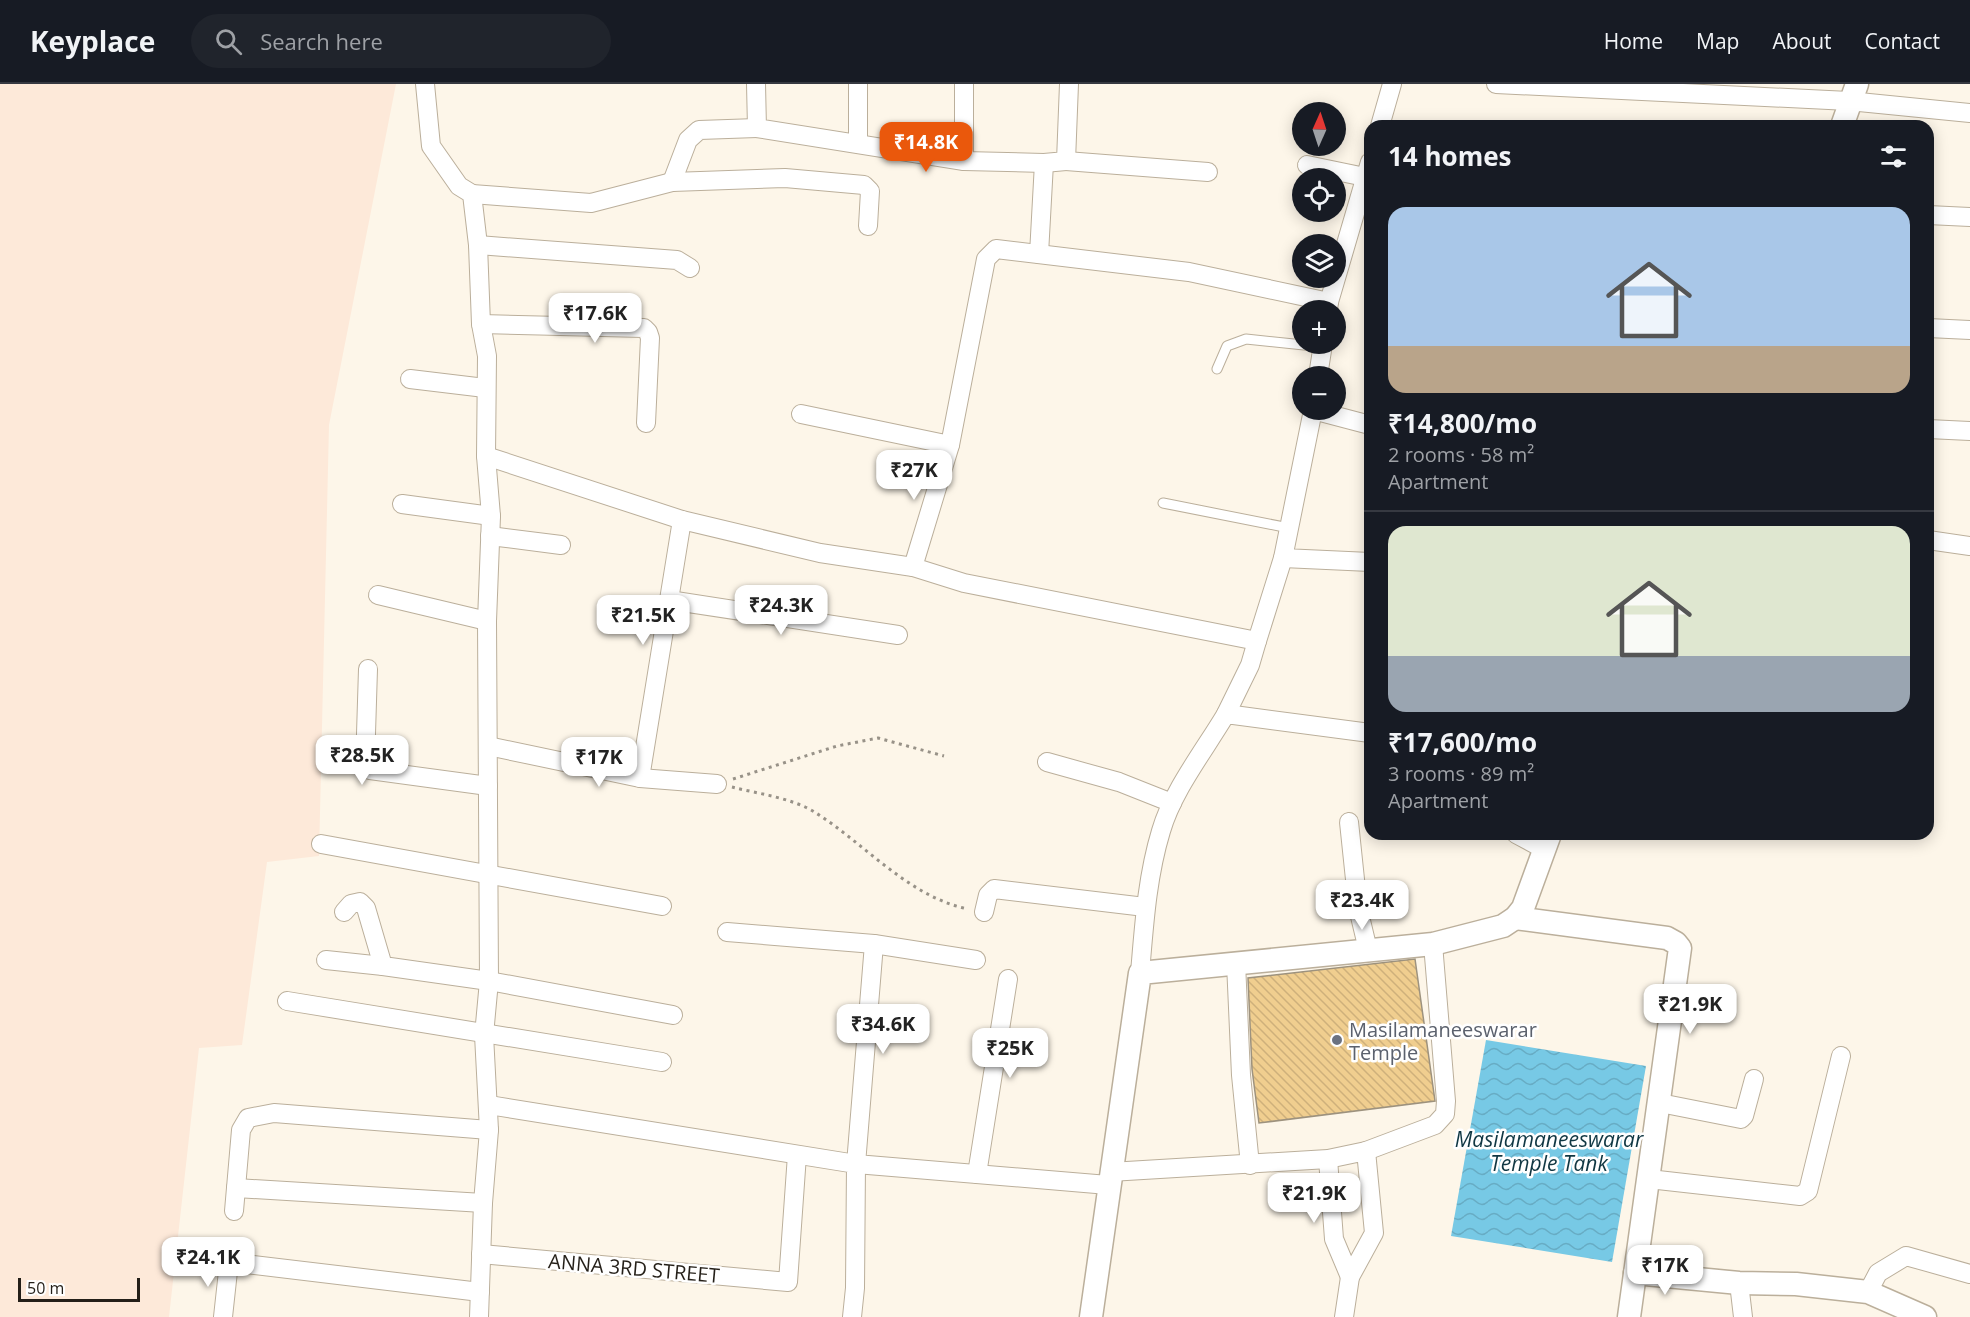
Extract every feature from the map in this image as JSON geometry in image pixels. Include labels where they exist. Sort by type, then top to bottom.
[{"type":"street","points":[[425,84],[431,146],[459,186],[472,194],[591,203],[672,182],[785,178],[864,185],[870,191],[868,226]]},
{"type":"street","points":[[756,84],[757,129]]},
{"type":"street","points":[[858,84],[858,143]]},
{"type":"street","points":[[964,84],[964,161]]},
{"type":"street","points":[[1066,160],[1069,84]]},
{"type":"street","points":[[1382,120],[1392,84]]},
{"type":"street","points":[[1496,84],[1853,93],[1970,113]]},
{"type":"street","points":[[1844,120],[1853,93]]},
{"type":"street","points":[[672,182],[688,141],[699,130],[757,129],[964,161],[1044,163],[1066,160],[1209,172]]},
{"type":"street","points":[[1039,254],[1044,163]]},
{"type":"street","points":[[1307,165],[1364,180]]},
{"type":"street","points":[[1330,300],[1364,188]]},
{"type":"street","points":[[472,194],[478,245],[481,324],[487,356],[486,456],[490,516],[487,621],[489,981],[484,1035],[489,1130],[483,1203],[479,1317]]},
{"type":"street","points":[[1934,215],[1970,217]]},
{"type":"street","points":[[478,245],[677,260],[690,268]]},
{"type":"street","points":[[913,567],[950,445],[986,259],[990,253],[1002,248],[1189,272],[1303,300]]},
{"type":"street","points":[[481,324],[644,328],[650,338],[646,423]]},
{"type":"street","points":[[1934,328],[1970,330]]},
{"type":"street","points":[[410,379],[485,388]]},
{"type":"street","points":[[801,414],[950,445]]},
{"type":"street","points":[[1346,419],[1364,423]]},
{"type":"street","points":[[1091,1317],[1140,973],[1145,907],[1161,831],[1172,803],[1226,714],[1250,665],[1283,558],[1311,420]]},
{"type":"street","points":[[1934,429],[1970,431]]},
{"type":"street","points":[[486,456],[682,520],[820,553],[913,567],[964,583],[1257,641]]},
{"type":"street","points":[[402,504],[490,516]]},
{"type":"street","points":[[640,778],[682,520]]},
{"type":"street","points":[[490,536],[561,545]]},
{"type":"street","points":[[1934,541],[1970,546]]},
{"type":"street","points":[[1283,558],[1364,562]]},
{"type":"street","points":[[378,595],[487,621]]},
{"type":"street","points":[[669,600],[898,635]]},
{"type":"street","points":[[368,669],[365,766],[369,770],[488,786]]},
{"type":"street","points":[[1226,714],[1364,732]]},
{"type":"street","points":[[488,746],[640,778],[717,784]]},
{"type":"street","points":[[1047,762],[1119,782],[1172,803]]},
{"type":"street","points":[[1349,822],[1358,908],[1368,951]]},
{"type":"street","points":[[1140,973],[1433,944],[1503,926],[1515,918],[1522,908],[1547,841]]},
{"type":"street","points":[[321,844],[662,906]]},
{"type":"street","points":[[984,912],[988,895],[994,889],[1145,907]]},
{"type":"street","points":[[344,912],[351,904],[360,902],[366,908],[383,966]]},
{"type":"street","points":[[1515,918],[1667,939],[1676,943],[1680,959],[1629,1317]]},
{"type":"street","points":[[727,932],[874,944],[975,960]]},
{"type":"street","points":[[852,1317],[855,1288],[856,1164],[874,944]]},
{"type":"street","points":[[489,1105],[856,1164],[977,1174],[1109,1178],[1328,1159],[1365,1150],[1435,1125],[1444,1114],[1446,1101],[1433,944]]},
{"type":"street","points":[[326,960],[489,981],[674,1015]]},
{"type":"street","points":[[1236,963],[1241,1075],[1250,1165]]},
{"type":"street","points":[[977,1174],[1008,979]]},
{"type":"street","points":[[286,1001],[484,1035],[662,1062]]},
{"type":"street","points":[[1649,1179],[1800,1196],[1808,1191],[1840,1056]]},
{"type":"street","points":[[1660,1103],[1741,1119],[1744,1116],[1754,1079]]},
{"type":"street","points":[[234,1211],[241,1130],[248,1118],[263,1114],[489,1130]]},
{"type":"street","points":[[1344,1317],[1350,1277],[1374,1233],[1365,1150]]},
{"type":"street","name":"ANNA 3RD STREET","points":[[481,1254],[788,1282],[797,1155]]},
{"type":"street","points":[[1328,1159],[1334,1239],[1350,1277]]},
{"type":"street","points":[[236,1188],[483,1203]]},
{"type":"street","points":[[1868,1292],[1878,1273],[1906,1256],[1970,1274]]},
{"type":"street","points":[[223,1317],[229,1262],[480,1292]]},
{"type":"street","points":[[1635,1273],[1739,1283],[1796,1284],[1868,1292],[1925,1317]]},
{"type":"street","points":[[1739,1283],[1743,1317]]},
{"type":"lane","points":[[1217,369],[1227,346],[1246,339],[1292,343]]},
{"type":"lane","points":[[1163,503],[1289,528]]},
{"type":"path","points":[[717,784],[837,746],[878,738],[944,756]]},
{"type":"path","points":[[717,784],[781,799],[814,811],[926,894],[947,903],[984,912]]},
{"type":"shaded area","points":[[0,84],[396,84],[329,425],[319,856],[267,862],[242,1045],[199,1048],[169,1317],[0,1317]]},
{"type":"water","name":"Masilamaneeswarar Temple Tank","points":[[1486,1040],[1646,1066],[1612,1262],[1451,1236]]},
{"type":"building","name":"Masilamaneeswarar Temple","points":[[1415,959],[1435,1101],[1259,1123],[1252,1069],[1248,978]]},
{"type":"place","name":"Masilamaneeswarar Temple","points":[[1337,1040]]}]
